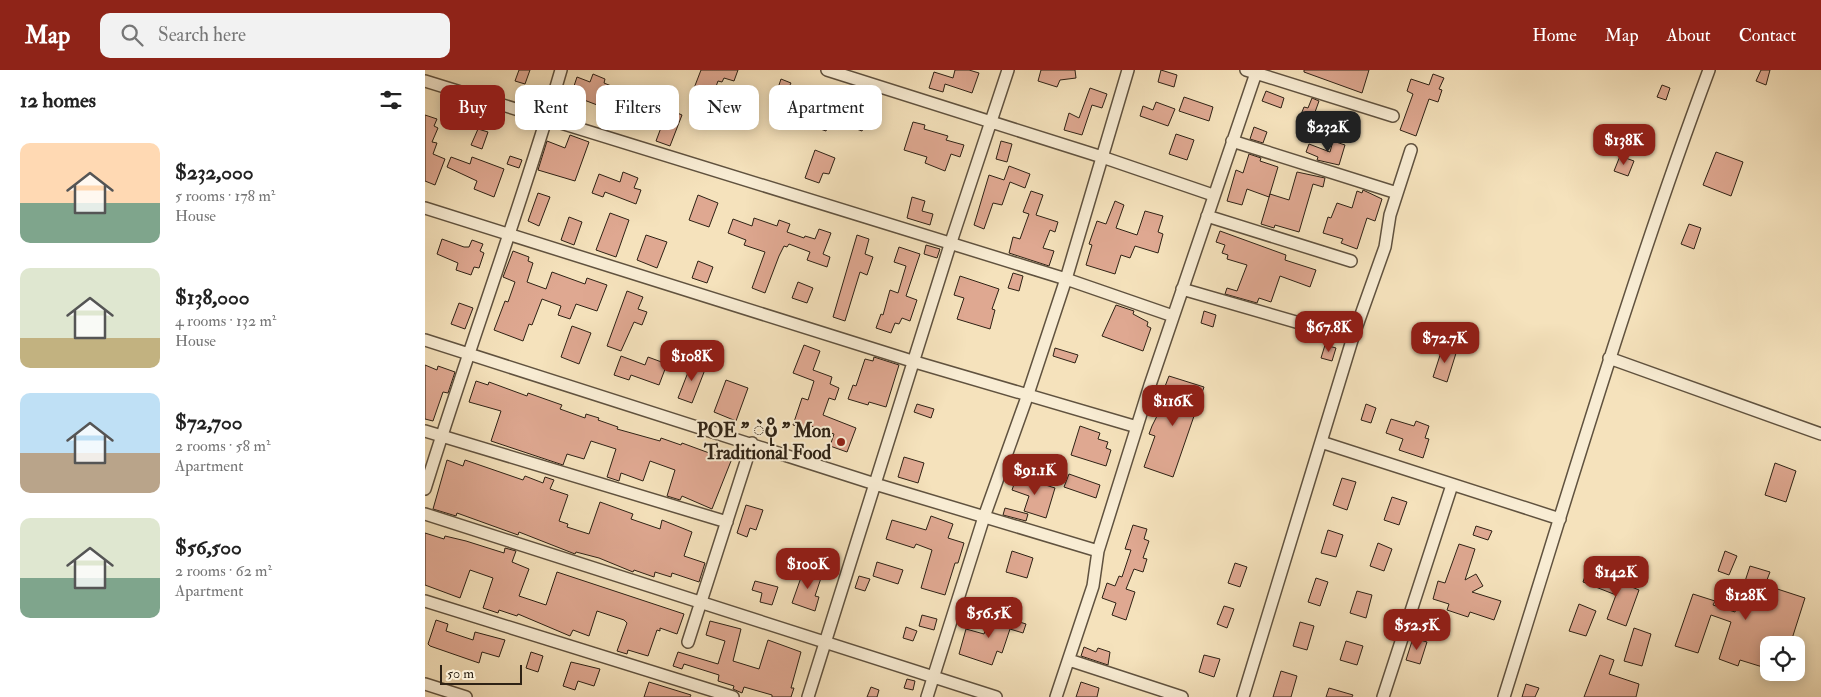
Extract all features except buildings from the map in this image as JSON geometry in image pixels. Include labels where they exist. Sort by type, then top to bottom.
[{"type":"street","points":[[557,85],[561,70]]},
{"type":"street","points":[[827,70],[1102,157],[1213,196]]},
{"type":"street","points":[[808,697],[824,641],[915,362],[950,245],[1008,70]]},
{"type":"street","points":[[927,697],[984,517],[1027,397],[1066,279],[1128,70]]},
{"type":"street","points":[[1504,697],[1609,358],[1678,154],[1709,70]]},
{"type":"street","points":[[1056,697],[1093,586],[1098,551],[1173,316],[1232,141],[1253,71],[1393,116]]},
{"type":"street","points":[[425,80],[515,109]]},
{"type":"street","points":[[425,489],[467,353],[543,130]]},
{"type":"street","points":[[582,130],[950,245],[1066,279],[1173,316]]},
{"type":"street","points":[[1232,141],[1397,193]]},
{"type":"street","points":[[1243,697],[1353,338],[1385,247],[1390,215],[1411,150]]},
{"type":"street","points":[[425,208],[1027,397],[1137,428]]},
{"type":"street","points":[[1207,216],[1351,261]]},
{"type":"street","points":[[1182,289],[1335,333]]},
{"type":"street","points":[[425,340],[752,442],[875,484],[1098,551]]},
{"type":"street","points":[[1609,358],[1821,434]]},
{"type":"street","points":[[425,431],[727,522]]},
{"type":"street","points":[[688,642],[752,442]]},
{"type":"street","points":[[1321,442],[1560,519]]},
{"type":"street","points":[[1383,697],[1452,485]]},
{"type":"street","points":[[425,514],[996,697]]},
{"type":"street","points":[[425,601],[733,697]]},
{"type":"street","points":[[1069,660],[1182,697]]},
{"type":"street","points":[[425,684],[466,697]]},
{"type":"place","name":"POE \" ဲပို \" Mon Traditional Food","points":[[841,442]]}]
